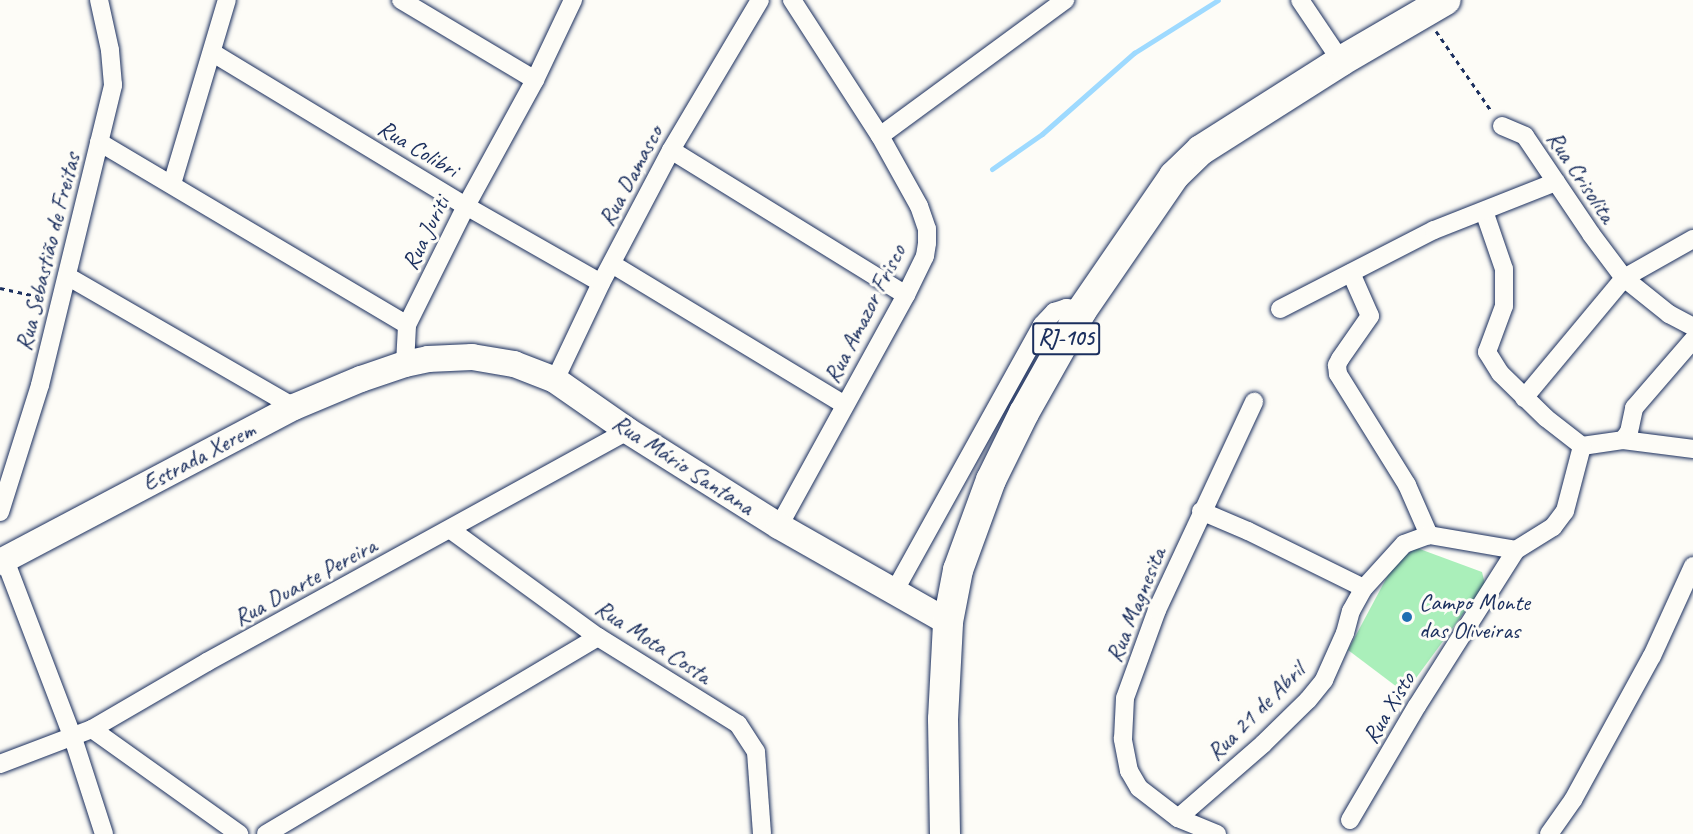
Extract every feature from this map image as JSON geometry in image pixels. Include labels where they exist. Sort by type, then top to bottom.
[{"type":"main road","name":"RJ-105","points":[[945,834],[943,719],[948,622],[958,570],[991,480],[1024,413],[1082,310],[1174,176],[1201,150],[1341,61],[1435,6]]},
{"type":"street","name":"Rua Sebastião de Freitas","points":[[0,512],[40,385],[62,302],[113,85],[110,50],[99,0]]},
{"type":"street","points":[[172,184],[227,0]]},
{"type":"street","points":[[400,0],[535,80]]},
{"type":"street","name":"Rua Juriti","points":[[405,364],[407,325],[466,206],[535,80],[573,0]]},
{"type":"street","name":"Rua Damasco","points":[[555,380],[601,283],[671,150],[760,0]]},
{"type":"street","name":"Rua Amazor Frisco","points":[[778,526],[906,295],[925,256],[927,229],[920,206],[880,136],[792,0]]},
{"type":"street","points":[[880,136],[1065,0]]},
{"type":"street","points":[[1300,0],[1341,61]]},
{"type":"street","name":"Rua Colibri","points":[[213,53],[466,206],[601,283]]},
{"type":"street","name":"Rua Crisolita","points":[[1502,126],[1525,136],[1624,278],[1669,314],[1693,327]]},
{"type":"street","points":[[99,142],[407,325]]},
{"type":"street","points":[[671,150],[906,295]]},
{"type":"street","points":[[1280,309],[1434,230],[1556,182]]},
{"type":"street","points":[[1484,211],[1504,269],[1504,306],[1487,352],[1500,374],[1524,398],[1582,446],[1623,440],[1693,449]]},
{"type":"street","points":[[1524,398],[1624,278],[1693,239]]},
{"type":"street","points":[[612,264],[845,405]]},
{"type":"street","points":[[1351,273],[1370,316],[1340,359],[1337,365],[1338,374],[1407,485],[1429,535],[1516,550]]},
{"type":"street","points":[[67,276],[294,406]]},
{"type":"street","points":[[894,592],[1042,325],[1054,312],[1066,308],[1082,310]]},
{"type":"street","points":[[1623,440],[1629,432],[1634,408],[1693,340]]},
{"type":"street","name":"Rua Mário Santana","points":[[405,364],[438,357],[472,357],[514,364],[555,380],[628,431],[778,526],[948,622]]},
{"type":"street","name":"Estrada Xerem","points":[[3,561],[294,406],[360,379],[405,364]]},
{"type":"street","name":"Rua Magnesita","points":[[1217,834],[1178,818],[1139,788],[1130,771],[1123,739],[1125,698],[1156,610],[1254,402]]},
{"type":"street","name":"Rua Duarte Pereira","points":[[0,764],[92,729],[207,662],[628,431]]},
{"type":"street","name":"Rua Xisto","points":[[1350,820],[1417,705],[1516,550],[1553,527],[1565,511],[1582,446]]},
{"type":"street","points":[[1202,511],[1364,588]]},
{"type":"street","name":"Rua Mota Costa","points":[[451,530],[598,637],[738,724],[756,752],[762,834]]},
{"type":"street","name":"Rua 21 de Abril","points":[[1178,818],[1263,744],[1308,700],[1324,680],[1345,633],[1351,611],[1364,588],[1404,544],[1429,535]]},
{"type":"street","points":[[3,561],[73,738],[104,834]]},
{"type":"street","points":[[1549,834],[1574,800],[1652,656],[1693,566]]},
{"type":"street","points":[[266,834],[598,637]]},
{"type":"street","points":[[92,729],[239,834]]},
{"type":"path","points":[[1435,6],[1446,49],[1502,126]]},
{"type":"path","points":[[0,288],[62,302]]},
{"type":"green space","points":[[1417,548],[1482,572],[1485,584],[1405,693],[1348,650],[1395,562]]},
{"type":"waterway","points":[[992,169],[1042,134],[1134,53],[1218,0]]},
{"type":"place","name":"Campo Monte das Oliveiras","points":[[1407,617]]}]
